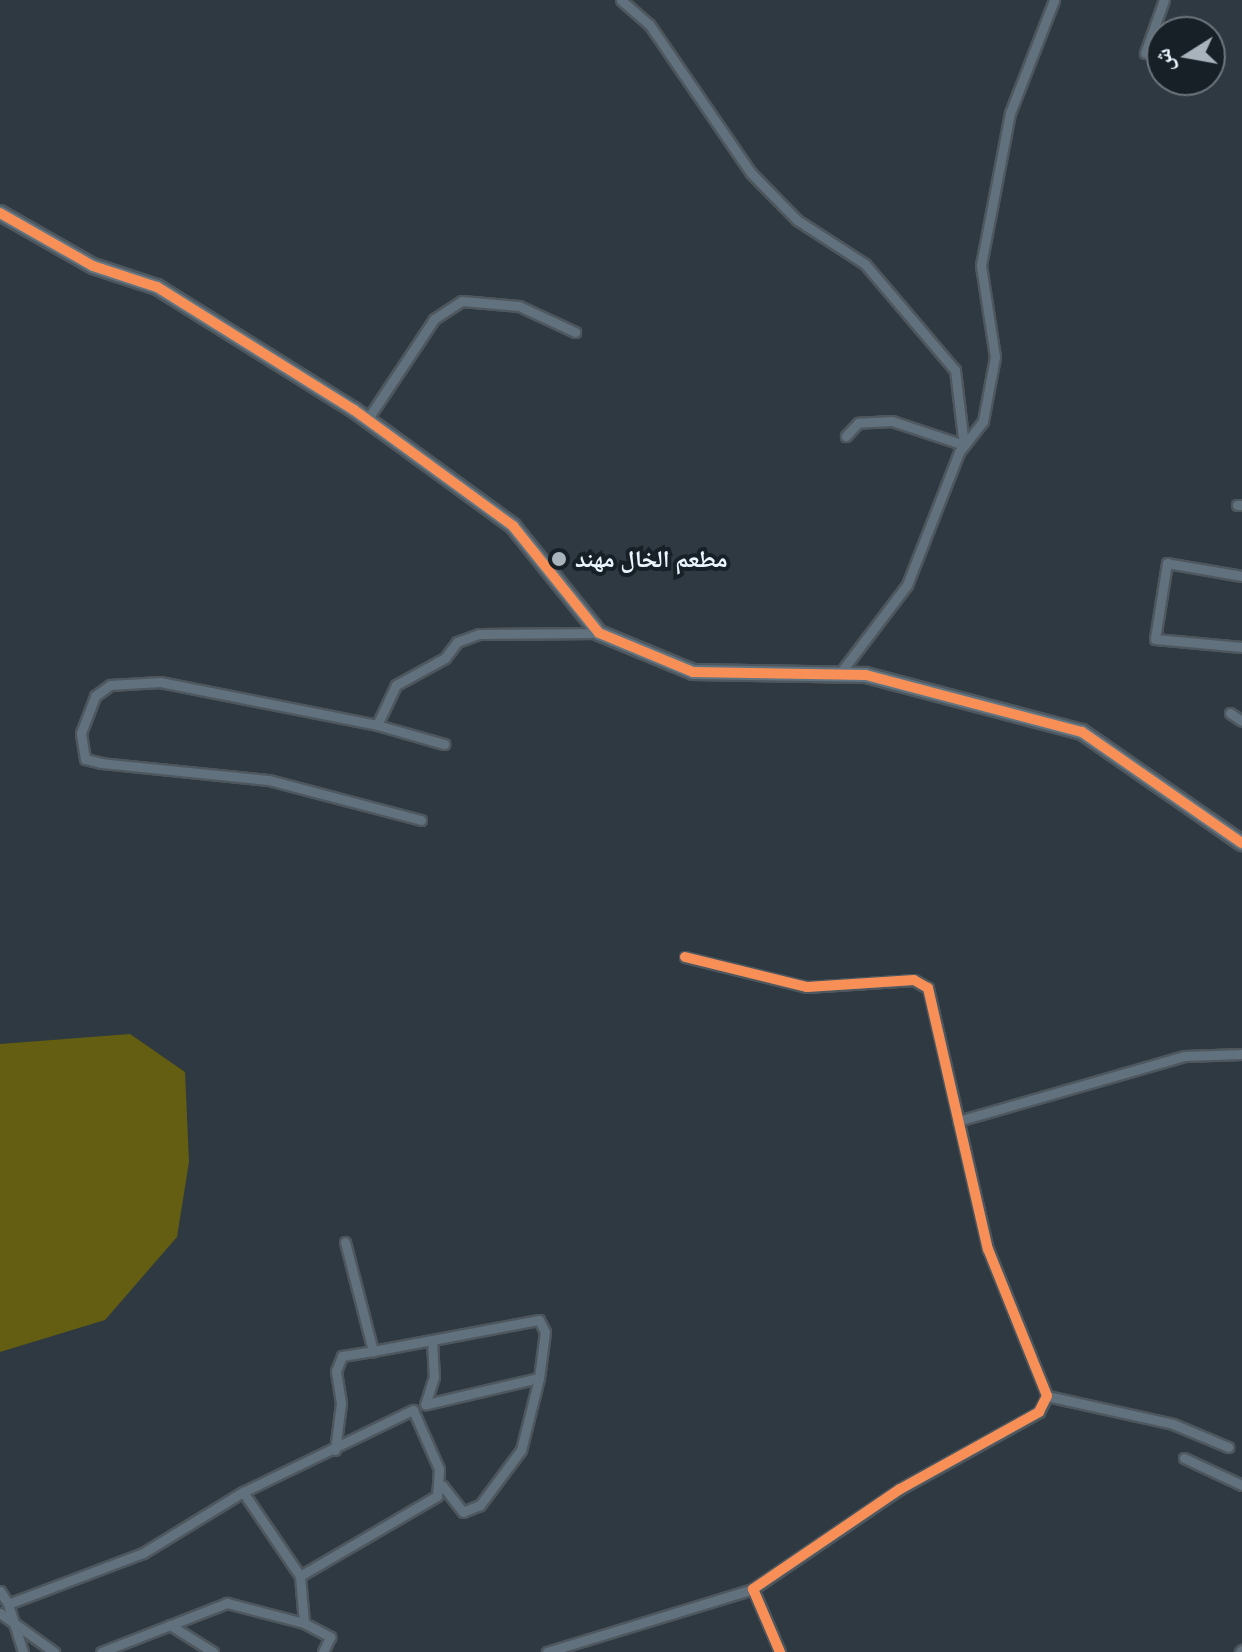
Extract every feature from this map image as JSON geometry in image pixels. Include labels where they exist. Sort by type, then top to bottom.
[{"type":"street","points":[[621,0],[649,24],[751,173],[797,220],[865,264],[955,370],[964,445]]},
{"type":"street","points":[[841,672],[907,585],[964,445],[983,421],[995,357],[981,265],[1010,113],[1054,0]]},
{"type":"street","points":[[1145,53],[1164,0]]},
{"type":"street","points":[[0,213],[93,266],[157,287],[367,420],[513,526],[599,633]]},
{"type":"street","points":[[367,420],[434,319],[462,301],[519,306],[575,332]]},
{"type":"street","points":[[846,436],[858,423],[892,421],[964,445]]},
{"type":"street","points":[[1242,576],[1167,563],[1155,639],[1242,647]]},
{"type":"street","points":[[377,725],[396,685],[445,658],[457,642],[479,634],[599,633],[693,672],[841,672],[1082,732],[1242,843]]},
{"type":"street","points":[[421,820],[255,778],[85,759],[81,733],[95,696],[110,685],[160,682],[377,725],[444,744]]},
{"type":"street","points":[[1230,713],[1242,721]]},
{"type":"street","points":[[547,1652],[753,1589],[900,1489],[1039,1412],[1047,1396],[988,1249],[931,995],[922,982],[807,987],[685,957]]},
{"type":"street","points":[[958,1121],[1185,1056],[1242,1054]]},
{"type":"street","points":[[345,1242],[373,1351]]},
{"type":"street","points":[[335,1450],[341,1403],[336,1371],[342,1356],[539,1320],[545,1332],[528,1435],[480,1505],[463,1512],[442,1485],[413,1410]]},
{"type":"street","points":[[427,1404],[432,1340]]},
{"type":"street","points":[[8,1604],[143,1553],[243,1492],[427,1404],[539,1378]]},
{"type":"street","points":[[1047,1396],[1173,1424],[1228,1447]]},
{"type":"street","points":[[1184,1458],[1242,1485]]},
{"type":"street","points":[[300,1576],[429,1503],[442,1485]]},
{"type":"street","points":[[243,1492],[300,1576],[304,1623]]},
{"type":"street","points":[[753,1589],[780,1652]]},
{"type":"street","points":[[0,1591],[8,1604],[23,1652]]},
{"type":"street","points":[[101,1652],[227,1603],[304,1623],[330,1637],[323,1652]]},
{"type":"street","points":[[0,1613],[15,1627],[54,1652]]},
{"type":"street","points":[[170,1625],[213,1652]]},
{"type":"shaded area","points":[[130,1034],[185,1072],[189,1162],[177,1237],[105,1320],[0,1352],[0,1044]]},
{"type":"cycle path","points":[[0,213],[93,266],[157,287],[354,410],[513,526],[599,633],[693,672],[866,675],[1082,732],[1242,843]]},
{"type":"cycle path","points":[[685,957],[807,987],[914,980],[928,988],[988,1249],[1047,1396],[1039,1412],[900,1489],[753,1589],[780,1652]]},
{"type":"place","name":"مطعم الخال مهند","points":[[559,559]]}]
